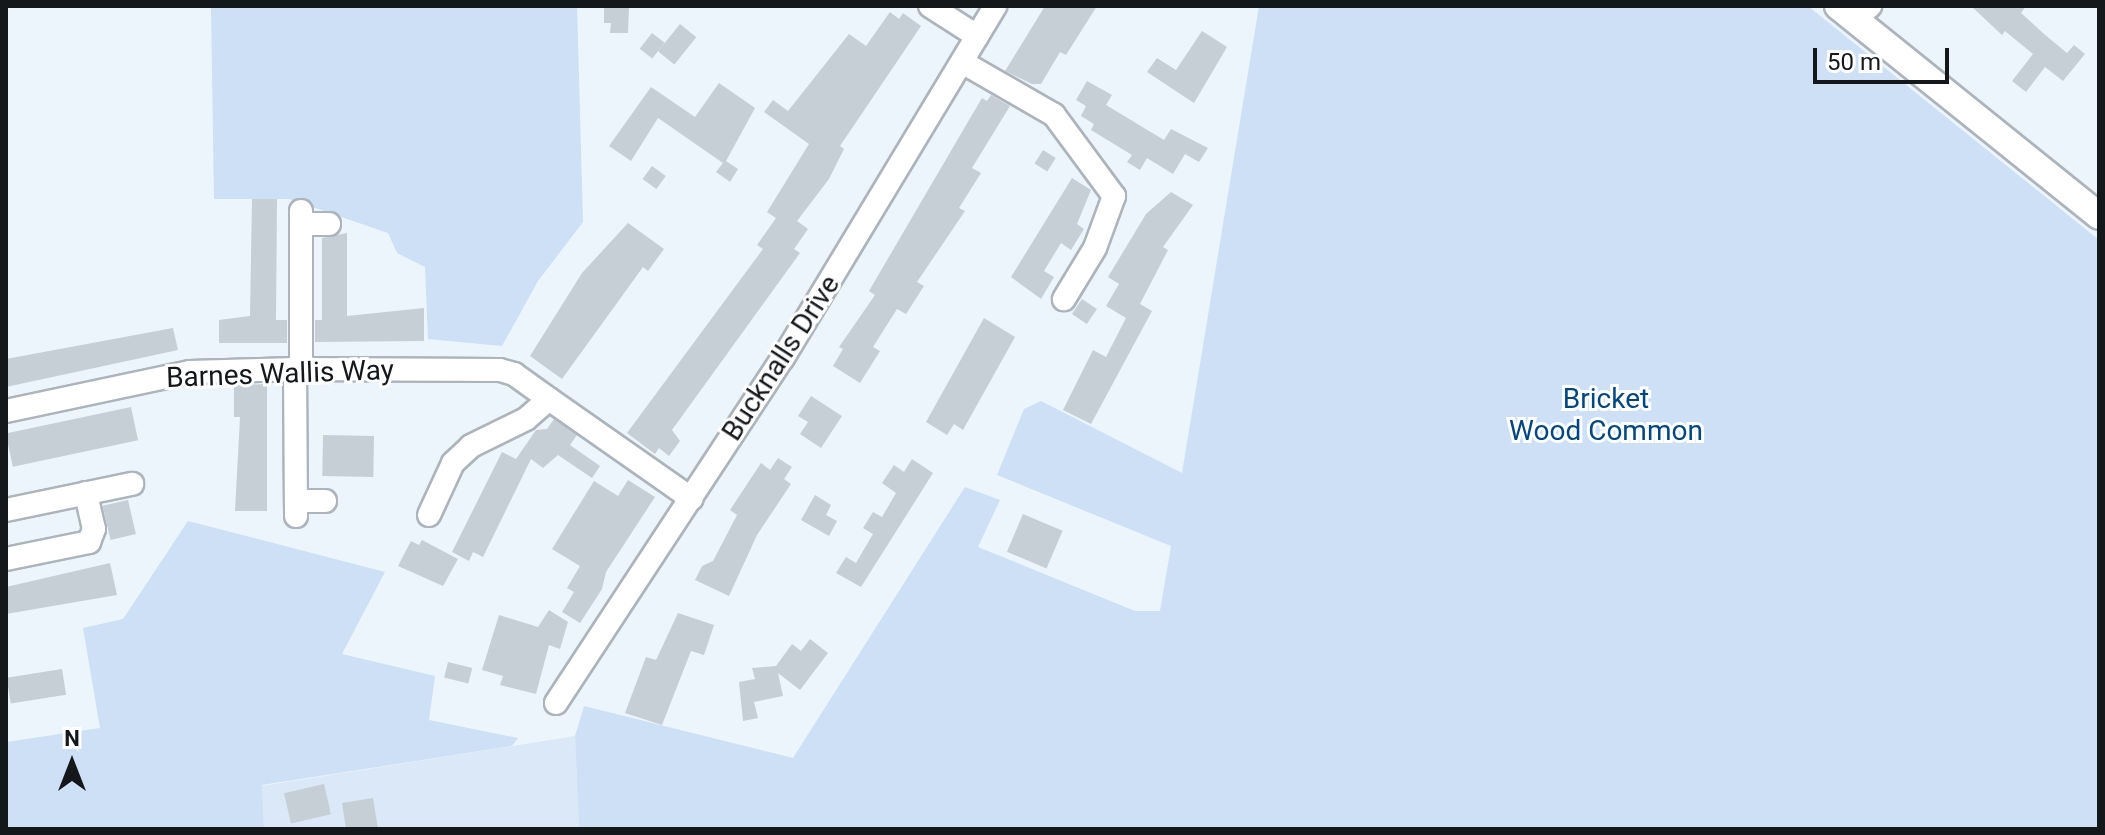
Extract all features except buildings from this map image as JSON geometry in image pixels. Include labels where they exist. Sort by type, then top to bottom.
[{"type":"street","points":[[930,6],[977,36]]},
{"type":"street","name":"Bucknalls Drive","points":[[556,703],[692,499],[995,6]]},
{"type":"street","points":[[1854,11],[2099,216]]},
{"type":"street","points":[[962,62],[1054,115],[1114,196],[1095,248],[1064,299]]},
{"type":"street","points":[[325,501],[296,508],[301,217],[329,224]]},
{"type":"street","name":"Barnes Wallis Way","points":[[6,411],[190,372],[500,370],[549,399],[692,499]]},
{"type":"street","points":[[429,515],[453,463],[471,446],[526,419],[549,399]]},
{"type":"street","points":[[6,510],[132,484]]},
{"type":"street","points":[[6,559],[89,542],[94,529],[86,493]]},
{"type":"shaded area","points":[[575,736],[579,829],[264,829],[262,786]]},
{"type":"green space","points":[[211,6],[577,6],[583,222],[538,281],[502,346],[428,339],[425,267],[397,253],[388,233],[289,199],[214,199]]},
{"type":"green space","name":"Bricket Wood Common","points":[[1259,6],[1808,6],[2099,240],[2099,829],[579,829],[575,736],[584,706],[793,758],[965,487],[1000,500],[978,547],[1135,611],[1160,611],[1171,546],[997,475],[1024,409],[1041,401],[1182,473]]},
{"type":"green space","points":[[188,521],[385,572],[342,654],[435,676],[429,720],[518,738],[512,746],[262,785],[264,829],[6,829],[6,742],[100,728],[83,628],[123,619]]}]
